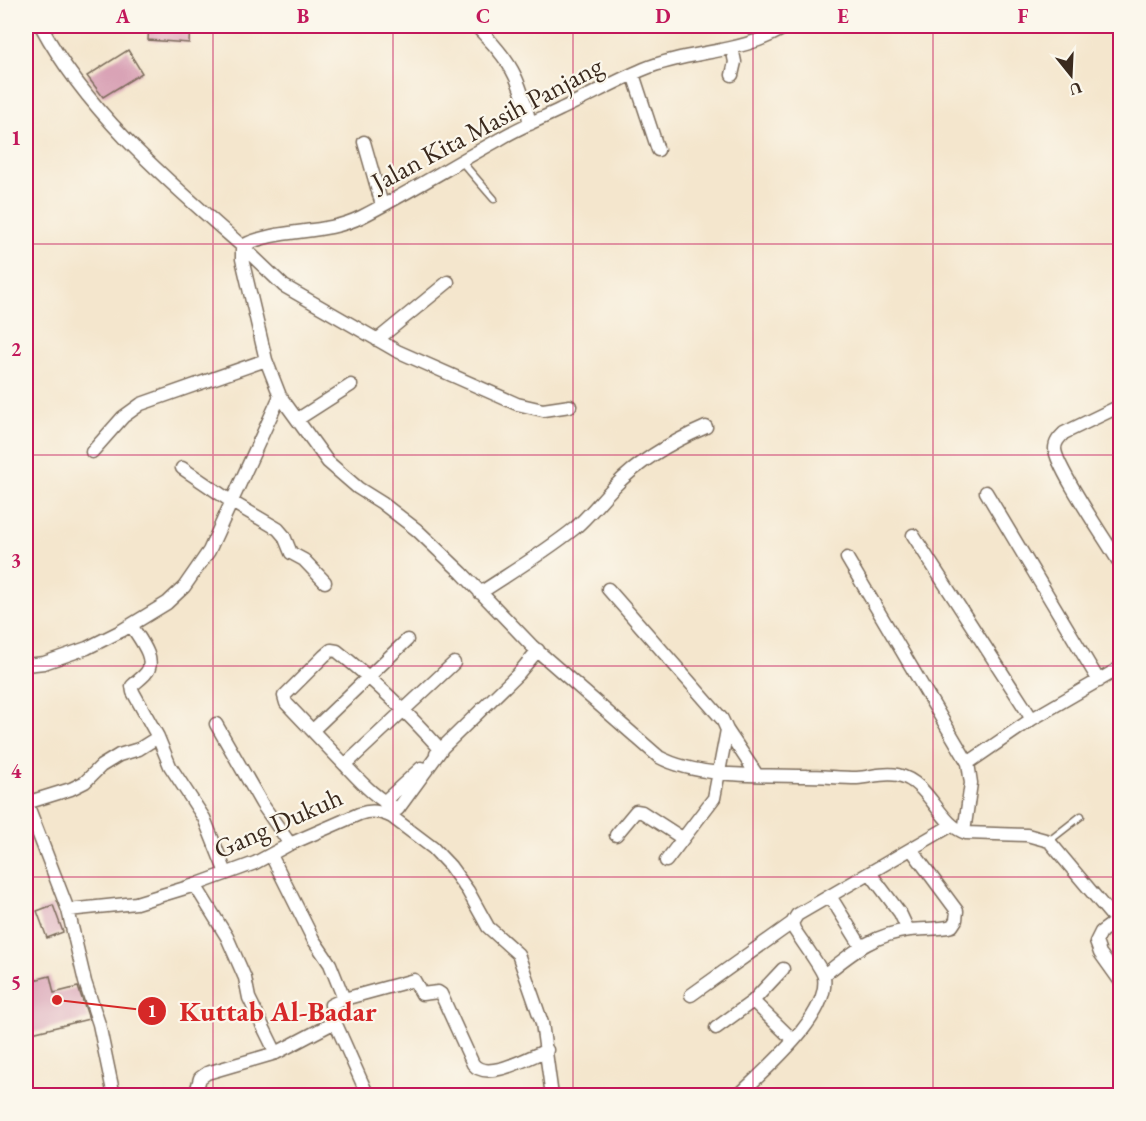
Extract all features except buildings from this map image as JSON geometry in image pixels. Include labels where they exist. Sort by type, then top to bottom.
[{"type":"street","points":[[40,26],[75,81],[98,108],[164,176],[284,286],[377,340],[440,371],[517,404],[543,410],[570,406]]},
{"type":"street","points":[[476,26],[498,48],[517,77],[524,93],[530,124]]},
{"type":"street","name":"Jalan Kita Masih Panjang","points":[[242,246],[256,239],[329,229],[360,218],[501,138],[633,74],[660,64],[732,48],[787,26]]},
{"type":"street","points":[[732,48],[735,62],[732,75]]},
{"type":"street","points":[[633,74],[658,150]]},
{"type":"street","points":[[364,142],[382,206]]},
{"type":"street","points":[[242,246],[242,258],[266,360],[280,396],[328,462],[358,488],[417,530],[535,648],[659,756],[670,763],[692,770],[757,775],[859,778],[886,774],[897,775],[905,777],[920,788],[957,830],[1027,835],[1049,841],[1118,920],[1101,932],[1096,942],[1100,953],[1120,981]]},
{"type":"street","points":[[377,340],[448,282]]},
{"type":"street","points":[[92,452],[123,417],[141,404],[266,360]]},
{"type":"street","points":[[298,419],[351,385]]},
{"type":"street","points":[[26,665],[45,663],[72,654],[131,625],[167,603],[184,587],[209,551],[280,396]]},
{"type":"street","points":[[1120,406],[1064,434],[1058,440],[1055,449],[1056,456],[1069,481],[1120,564]]},
{"type":"street","points":[[480,593],[578,526],[639,463],[668,444],[706,427]]},
{"type":"street","points":[[182,468],[232,502],[278,529],[284,536],[291,553],[304,560],[325,582]]},
{"type":"street","points":[[986,492],[1098,681]]},
{"type":"street","points":[[914,535],[1032,719]]},
{"type":"street","points":[[847,558],[968,763],[971,783],[964,832]]},
{"type":"street","points":[[608,588],[722,719],[757,775]]},
{"type":"street","points":[[131,625],[150,661],[147,672],[133,685],[132,690],[158,737],[170,766],[204,818],[226,873]]},
{"type":"street","points":[[313,730],[407,640]]},
{"type":"street","points":[[441,750],[370,676],[337,651],[331,650],[284,696],[286,703],[368,790],[398,809],[441,750],[502,687],[518,674],[535,648]]},
{"type":"street","points":[[345,765],[454,663]]},
{"type":"street","points":[[968,763],[1032,719],[1120,668]]},
{"type":"street","points":[[216,724],[262,804],[290,844]]},
{"type":"street","points":[[666,861],[714,798],[727,730]]},
{"type":"street","points":[[114,1095],[99,1024],[68,910],[26,802],[71,789],[85,782],[101,766],[119,755],[139,749],[158,737]]},
{"type":"street","name":"Gang Dukuh","points":[[68,910],[136,903],[195,885],[271,855],[290,844],[368,811],[384,813],[433,848],[450,866],[468,891],[489,927],[518,954],[542,1023],[552,1095]]},
{"type":"street","points":[[616,836],[636,811],[642,812],[682,838]]},
{"type":"street","points":[[691,995],[792,922],[797,915],[952,825]]},
{"type":"street","points":[[824,975],[861,946],[874,940],[909,930],[940,929],[952,926],[956,920],[957,911],[911,849]]},
{"type":"street","points":[[271,855],[313,939],[330,964],[344,999]]},
{"type":"street","points":[[870,873],[900,913],[909,930]]},
{"type":"street","points":[[195,885],[227,937],[245,978],[249,998],[276,1053]]},
{"type":"street","points":[[830,896],[861,946]]},
{"type":"street","points":[[738,1095],[812,1018],[823,991],[824,975],[794,929],[792,922]]},
{"type":"street","points":[[716,1028],[753,1001],[783,969]]},
{"type":"street","points":[[368,1095],[330,1006],[344,999],[413,980],[422,994],[440,993],[475,1067],[486,1072],[499,1070],[547,1050]]},
{"type":"street","points":[[753,1001],[793,1040]]},
{"type":"street","points":[[195,1095],[200,1078],[203,1076],[276,1053],[335,1022]]},
{"type":"lane","points":[[461,161],[494,199]]},
{"type":"lane","points":[[1049,841],[1081,816]]},
{"type":"place","name":"Kuttab Al-Badar","points":[[57,1000]]}]
